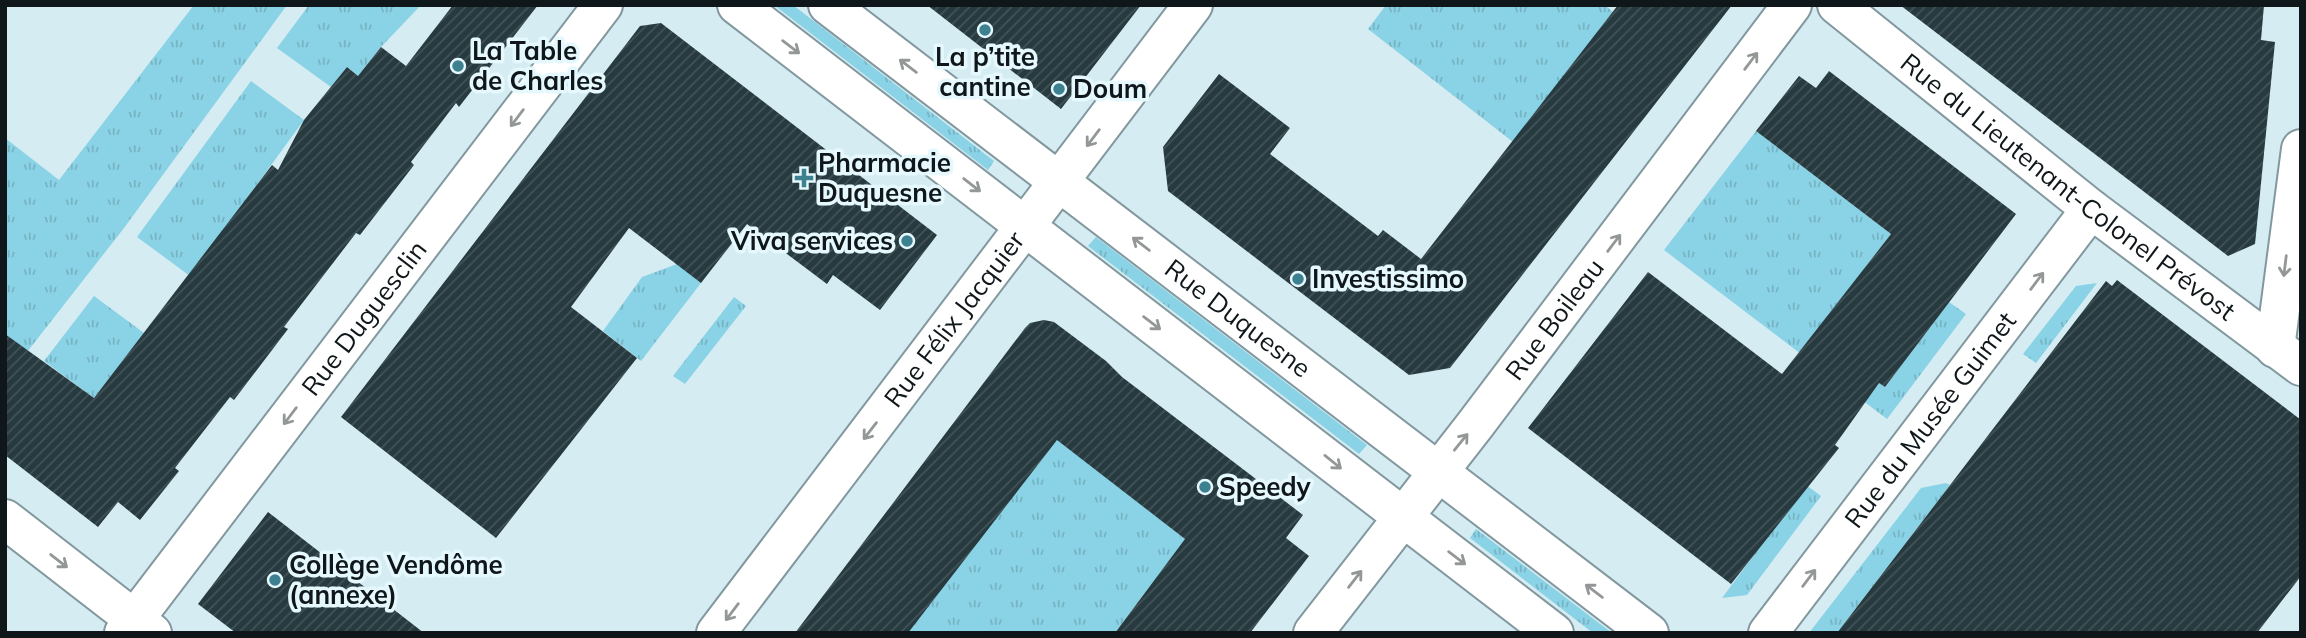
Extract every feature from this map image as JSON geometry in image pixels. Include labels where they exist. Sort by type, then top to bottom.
[{"type":"street","name":"Rue Duguesclin","points":[[137,628],[603,5]]},
{"type":"street","name":"Rue Duquesne","points":[[737,5],[1404,515],[1554,633]]},
{"type":"street","name":"Rue Duquesne","points":[[828,5],[1649,633]]},
{"type":"street","name":"Rue Félix Jacquier","points":[[716,633],[1193,5]]},
{"type":"street","name":"Rue Boileau","points":[[1313,633],[1590,275],[1793,5]]},
{"type":"street","name":"Rue du Lieutenant-Colonel Prévost","points":[[1837,5],[2091,209],[2288,357]]},
{"type":"street","points":[[2288,357],[2301,149]]},
{"type":"street","name":"Rue du Musée Guimet","points":[[1768,633],[2091,209]]},
{"type":"street","points":[[5,519],[137,628]]},
{"type":"green space","points":[[194,5],[287,5],[124,228],[27,352],[5,334],[5,138],[59,180]]},
{"type":"green space","points":[[309,5],[421,5],[358,76],[347,67],[331,87],[277,48]]},
{"type":"green space","points":[[774,5],[793,5],[994,161],[988,170]]},
{"type":"green space","points":[[1386,5],[1605,5],[1613,12],[1513,142],[1368,29]]},
{"type":"green space","points":[[251,81],[304,120],[190,276],[137,237]]},
{"type":"green space","points":[[1756,131],[1891,234],[1814,334],[1885,387],[1949,302],[1966,314],[1887,419],[1664,250]]},
{"type":"green space","points":[[1096,237],[1367,445],[1359,454],[1088,246]]},
{"type":"green space","points":[[677,264],[701,283],[641,361],[603,331],[642,277]]},
{"type":"green space","points":[[2097,283],[2036,363],[2023,354],[2076,286]]},
{"type":"green space","points":[[94,296],[144,333],[94,398],[44,361]]},
{"type":"green space","points":[[734,297],[746,306],[685,384],[673,376]]},
{"type":"green space","points":[[1050,433],[1200,551],[1153,582],[1115,633],[908,633]]},
{"type":"green space","points":[[1946,483],[1950,485],[1837,633],[1809,633],[1921,488]]},
{"type":"green space","points":[[1806,485],[1821,496],[1747,595],[1722,598]]},
{"type":"green space","points":[[1476,529],[1612,633],[1593,633],[1470,538]]},
{"type":"building","points":[[453,5],[538,5],[459,107],[456,103],[411,162],[414,165],[360,235],[356,233],[284,327],[288,329],[234,400],[230,397],[175,468],[179,471],[140,520],[118,502],[98,527],[5,455],[5,334],[94,398],[272,165],[278,170],[304,120],[347,67],[358,76],[381,47],[406,66]]},
{"type":"building","points":[[927,5],[1141,5],[1061,109]]},
{"type":"building","points":[[1618,5],[1732,5],[1450,368],[1409,375],[1168,191],[1163,147],[1219,74],[1290,128],[1270,154],[1378,236],[1383,230],[1421,259]]},
{"type":"building","points":[[1900,5],[2264,5],[2261,40],[2275,42],[2255,244],[2228,256]]},
{"type":"building","points":[[661,23],[937,235],[880,310],[833,275],[827,284],[747,224],[701,283],[629,228],[571,307],[637,358],[496,538],[341,417],[640,26]]},
{"type":"building","points":[[1829,71],[2016,214],[1885,387],[1879,383],[1835,445],[1839,448],[1731,584],[1528,428],[1648,272],[1782,374],[1891,234],[1756,131],[1799,76],[1816,88]]},
{"type":"building","points":[[2117,280],[2301,420],[2301,576],[2257,633],[1837,633],[2106,281],[2112,286]]},
{"type":"building","points":[[1044,320],[1054,322],[1106,361],[1122,377],[1303,515],[1286,538],[1309,556],[1250,633],[1115,633],[1185,539],[1057,440],[908,633],[795,633],[1025,328],[1030,323]]},
{"type":"building","name":"Collège Vendôme (annexe)","points":[[268,512],[424,633],[236,633],[198,604]]},
{"type":"place","name":"La p’tite cantine","points":[[985,30]]},
{"type":"place","name":"La Table de Charles","points":[[458,66]]},
{"type":"place","name":"Doum","points":[[1059,89]]},
{"type":"place","name":"Pharmacie Duquesne","points":[[804,178]]},
{"type":"place","name":"Viva services","points":[[907,241]]},
{"type":"place","name":"Investissimo","points":[[1298,279]]},
{"type":"place","name":"Speedy","points":[[1205,487]]},
{"type":"place","name":"Collège Vendôme (annexe)","points":[[275,580]]}]
